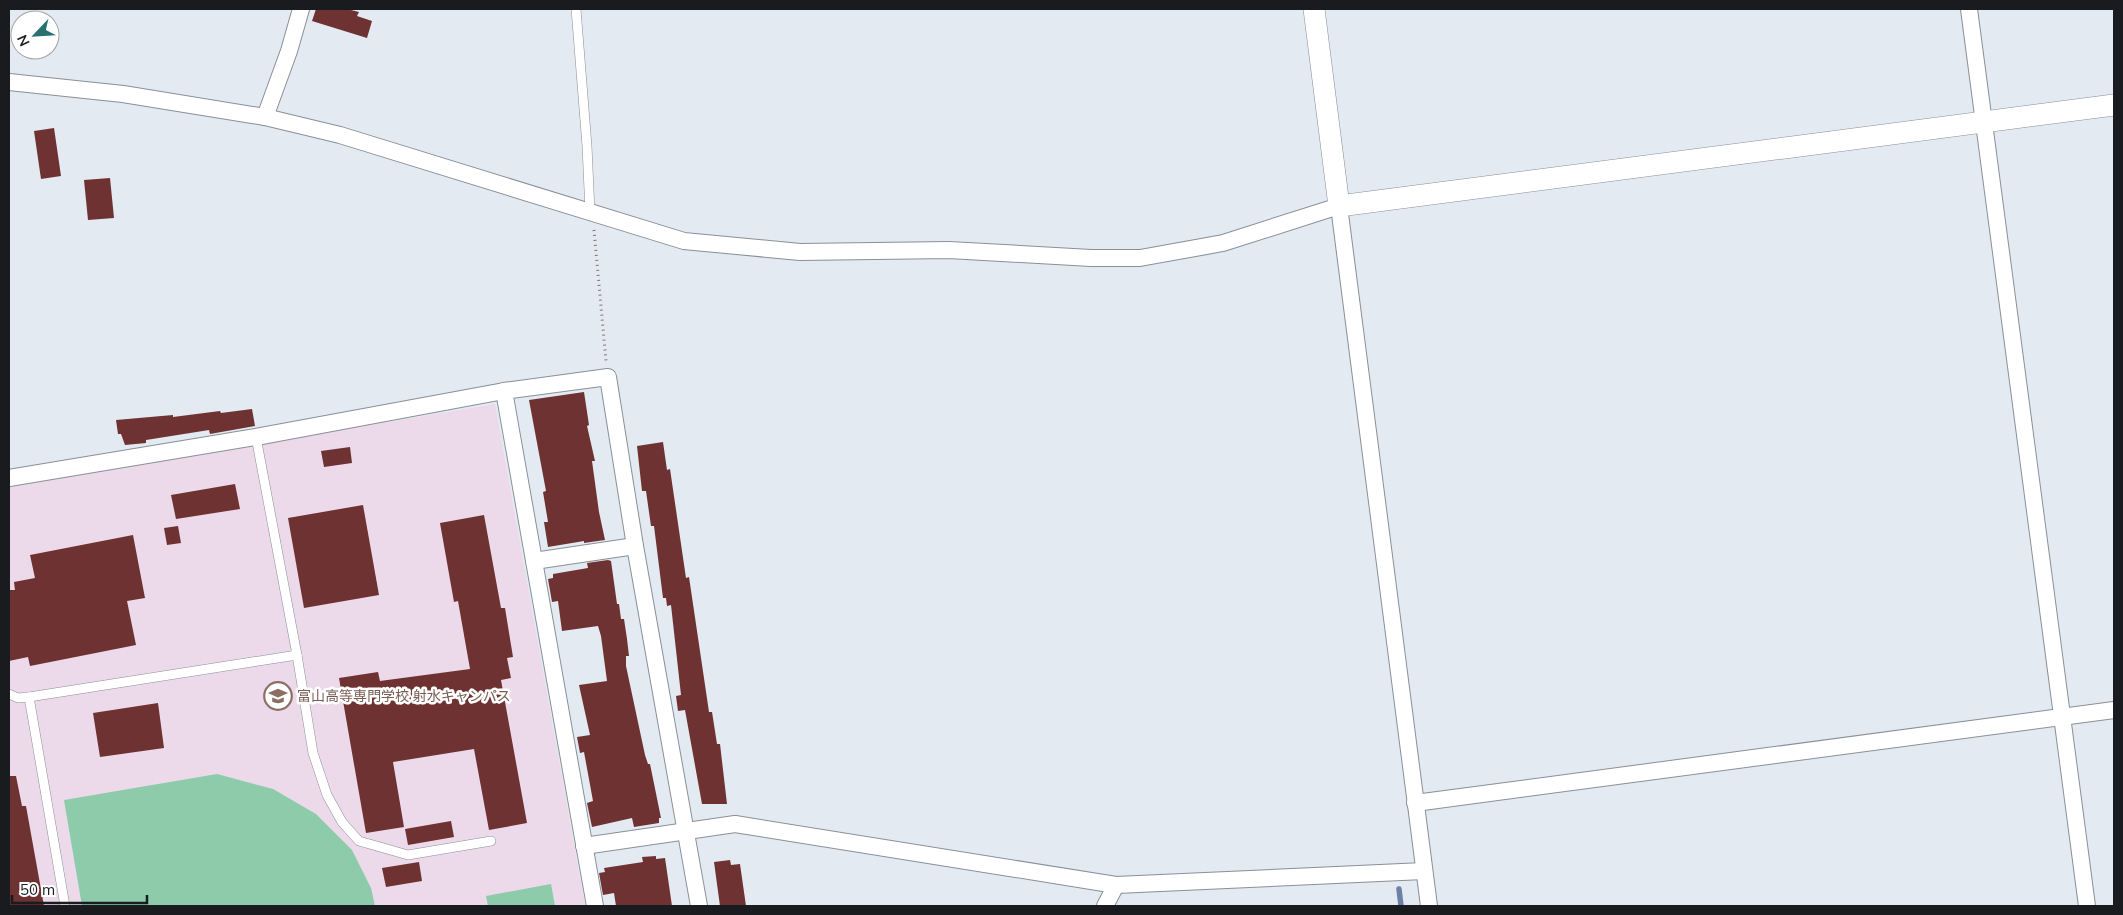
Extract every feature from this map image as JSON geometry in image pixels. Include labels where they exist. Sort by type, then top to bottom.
[{"type":"street","points":[[265,117],[289,51],[301,9]]},
{"type":"street","points":[[1314,9],[1330,209],[1415,803],[1420,871],[1429,906]]},
{"type":"street","points":[[1969,9],[2087,906]]},
{"type":"street","points":[[9,82],[123,94],[265,117],[340,135],[684,240],[790,251],[949,250],[1091,258],[1140,258],[1182,252],[1223,243],[1330,209],[2114,105]]},
{"type":"street","points":[[9,478],[256,437],[504,391],[608,377],[635,546],[699,906]]},
{"type":"street","points":[[504,391],[594,906]]},
{"type":"street","points":[[534,561],[635,546]]},
{"type":"street","points":[[1415,803],[2114,710]]},
{"type":"street","points":[[584,846],[735,824],[1116,885],[1420,871]]},
{"type":"street","points":[[1105,906],[1116,885]]},
{"type":"lane","points":[[576,9],[587,146],[590,212]]},
{"type":"lane","points":[[256,437],[297,654],[313,753],[327,795],[342,822],[359,840],[408,855],[491,841]]},
{"type":"lane","points":[[9,694],[18,698],[29,697],[297,654]]},
{"type":"lane","points":[[29,697],[65,906]]},
{"type":"path","points":[[590,212],[594,227],[608,377]]},
{"type":"shaded area","name":"富山高等専門学校 射水キャンパス","points":[[495,404],[585,906],[9,906],[9,486]]},
{"type":"green space","points":[[217,774],[273,789],[316,814],[352,850],[371,888],[375,906],[82,906],[64,800]]},
{"type":"green space","points":[[551,884],[555,906],[488,906],[486,896]]},
{"type":"building","points":[[316,9],[347,9],[359,12],[357,16],[372,21],[367,38],[312,21]]},
{"type":"building","points":[[54,128],[61,176],[41,179],[34,131]]},
{"type":"building","points":[[110,178],[114,218],[88,220],[84,180]]},
{"type":"building","points":[[584,392],[589,425],[587,426],[595,461],[592,461],[599,512],[605,540],[584,543],[584,541],[548,547],[544,522],[548,522],[543,492],[546,491],[529,400]]},
{"type":"building","points":[[252,409],[255,426],[210,434],[209,430],[146,440],[146,443],[125,445],[121,434],[118,434],[116,420],[173,415],[173,417]]},
{"type":"building","points":[[663,442],[667,470],[670,469],[686,578],[689,577],[709,712],[712,712],[717,744],[720,744],[727,804],[702,804],[685,710],[678,711],[676,696],[681,695],[671,605],[667,606],[666,598],[663,598],[654,526],[651,526],[646,491],[642,491],[637,446]]},
{"type":"building","points":[[350,447],[352,463],[324,467],[321,451]]},
{"type":"building","points":[[235,484],[240,509],[176,519],[171,495]]},
{"type":"building","points":[[363,505],[379,595],[304,608],[288,518]]},
{"type":"building","points":[[484,515],[501,608],[505,608],[513,657],[507,658],[511,678],[501,680],[527,823],[489,830],[474,749],[393,762],[404,827],[366,833],[339,678],[378,672],[380,681],[470,669],[458,601],[454,602],[440,523]]},
{"type":"building","points":[[178,526],[181,543],[167,545],[164,528]]},
{"type":"building","points":[[133,535],[145,598],[127,601],[136,645],[30,666],[28,657],[9,661],[9,590],[15,590],[14,582],[35,578],[30,555]]},
{"type":"building","points":[[611,561],[621,619],[624,619],[629,656],[626,656],[626,666],[661,818],[659,818],[659,823],[634,827],[632,818],[592,827],[587,803],[593,801],[584,752],[580,753],[577,737],[590,735],[579,685],[607,681],[601,636],[598,626],[562,631],[558,601],[552,602],[548,579],[553,578],[553,574],[588,568],[587,563]]},
{"type":"building","points":[[158,703],[164,748],[100,757],[93,713]]},
{"type":"building","points":[[9,776],[16,776],[22,806],[26,806],[44,906],[9,906]]},
{"type":"building","points":[[451,821],[454,837],[408,845],[405,829]]},
{"type":"building","points":[[656,856],[656,859],[665,858],[672,906],[616,906],[614,893],[603,895],[599,873],[605,872],[604,868],[643,862],[642,857]]},
{"type":"building","points":[[730,860],[731,865],[740,864],[746,906],[720,906],[714,862]]},
{"type":"building","points":[[419,862],[422,881],[386,887],[382,868]]},
{"type":"waterway","points":[[1399,889],[1401,906]]},
{"type":"place","name":"富山高等専門学校 射水キャンパス","points":[[278,696]]}]
